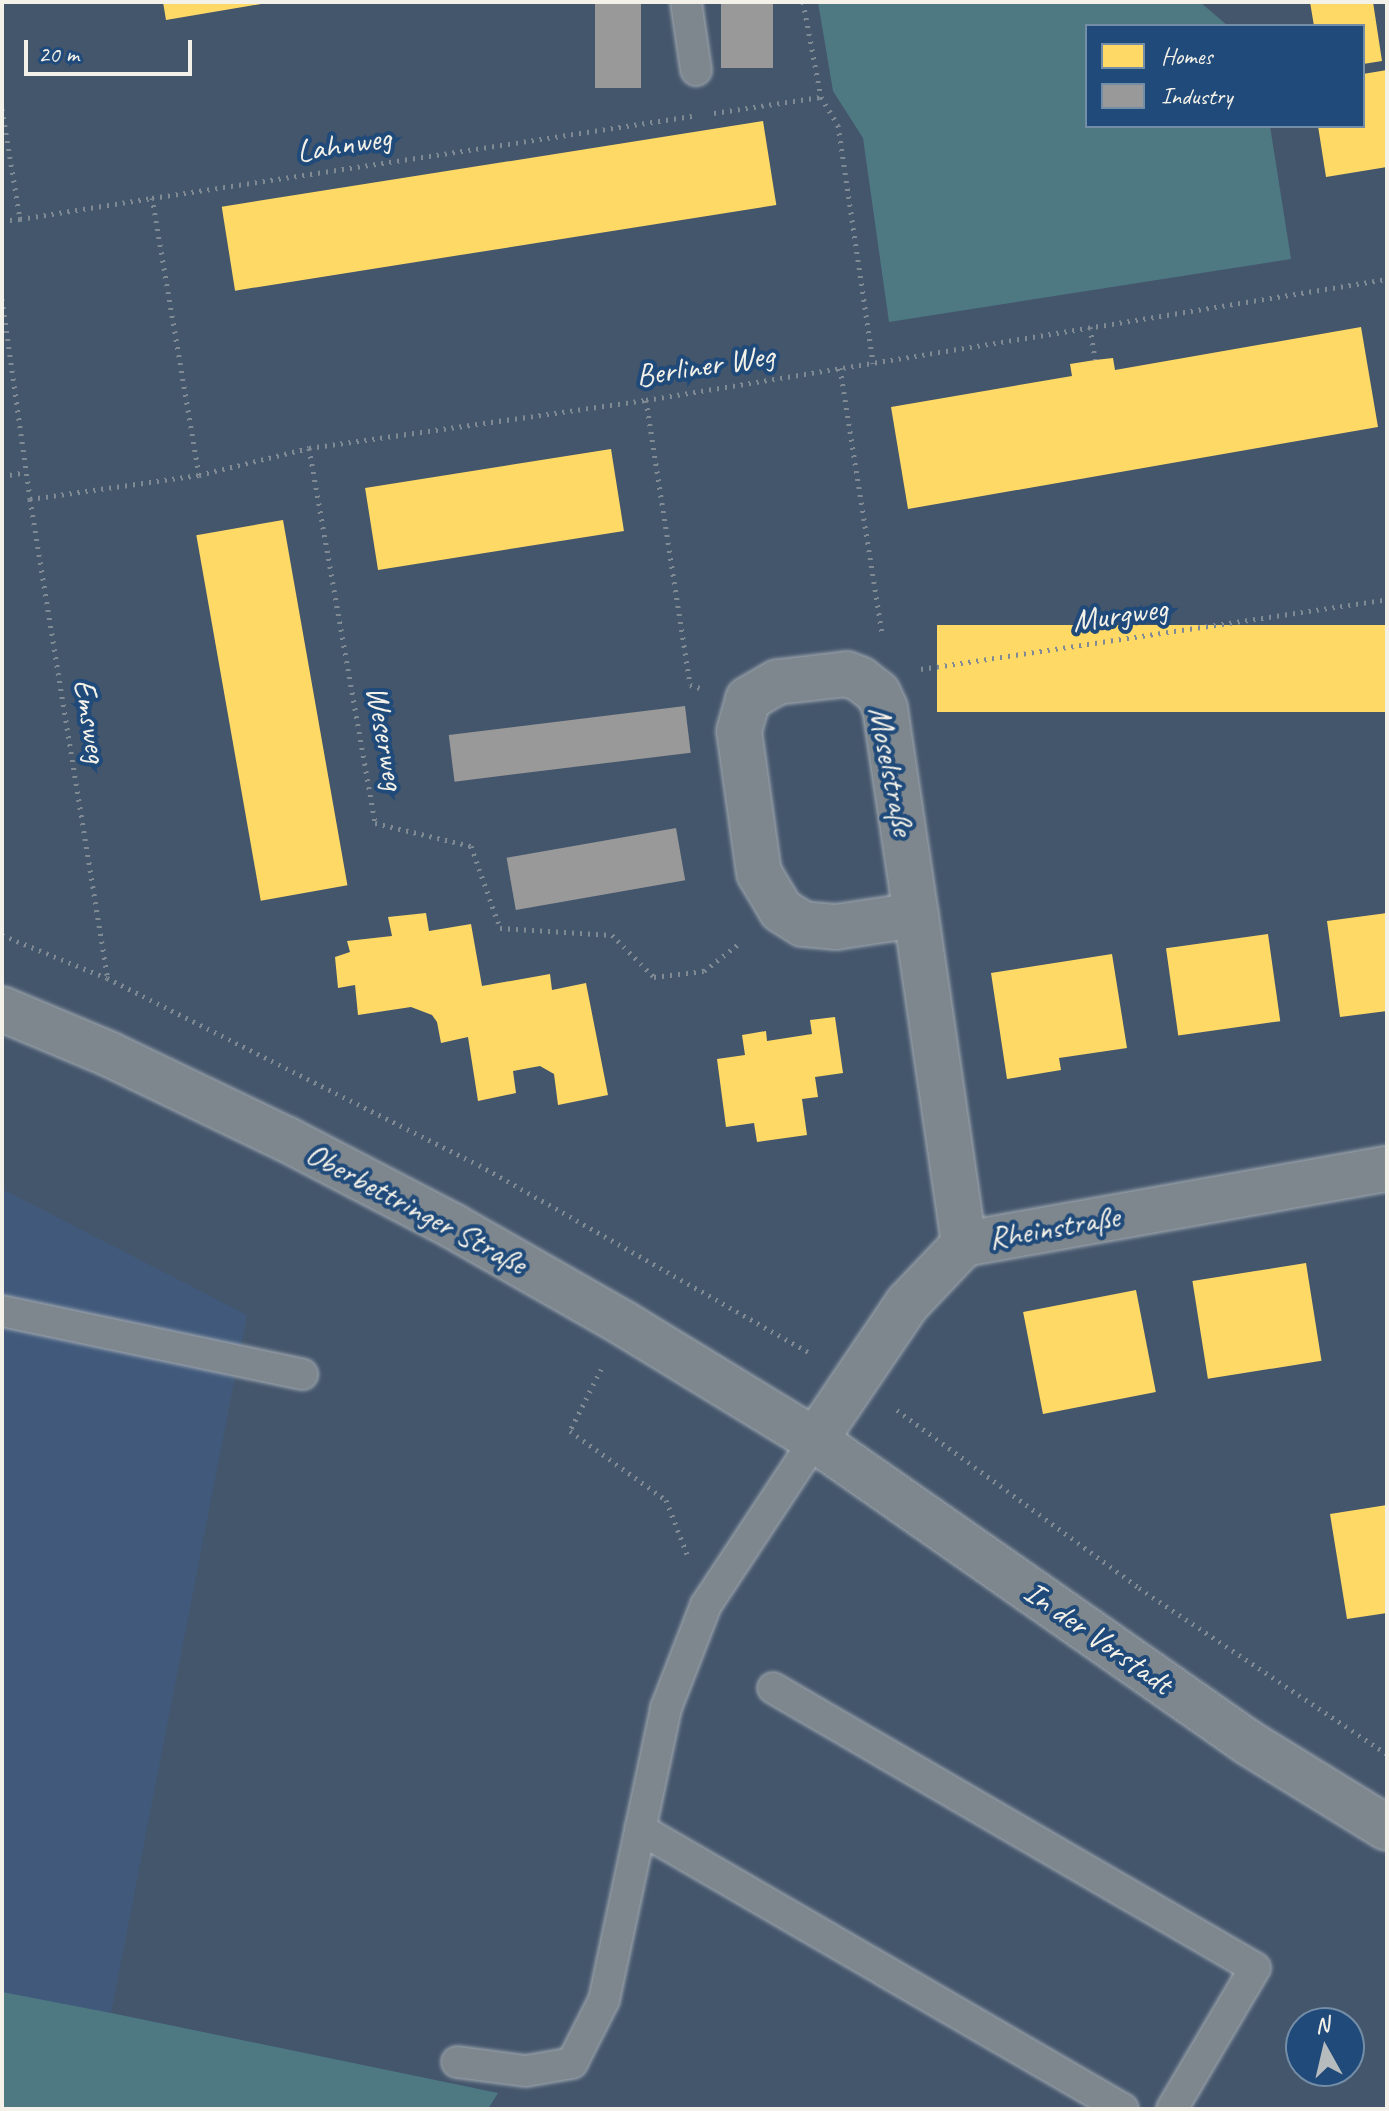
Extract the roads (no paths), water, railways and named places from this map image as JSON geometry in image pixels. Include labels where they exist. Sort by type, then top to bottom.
[{"type":"street","name":"Moselstraße","points":[[916,915],[836,927],[803,924],[781,910],[759,873],[739,731],[748,699],[778,682],[847,674],[874,676],[885,708],[916,915],[964,1244]]},
{"type":"street","name":"Oberbettringer Straße","points":[[2,1009],[109,1054],[286,1139],[453,1226],[623,1323],[815,1440]]},
{"type":"street","name":"Rheinstraße","points":[[815,1440],[907,1304],[964,1244],[1387,1169]]},
{"type":"street","name":"In der Vorstadt","points":[[815,1440],[1249,1743],[1387,1828]]},
{"type":"lane","points":[[686,2],[696,70]]},
{"type":"lane","points":[[2,1311],[302,1374]]},
{"type":"lane","points":[[457,2062],[526,2071],[572,2063],[604,2000],[666,1708],[706,1605],[815,1440]]},
{"type":"lane","points":[[773,1688],[1255,1968],[1172,2109]]},
{"type":"lane","points":[[640,1829],[1123,2109]]}]
